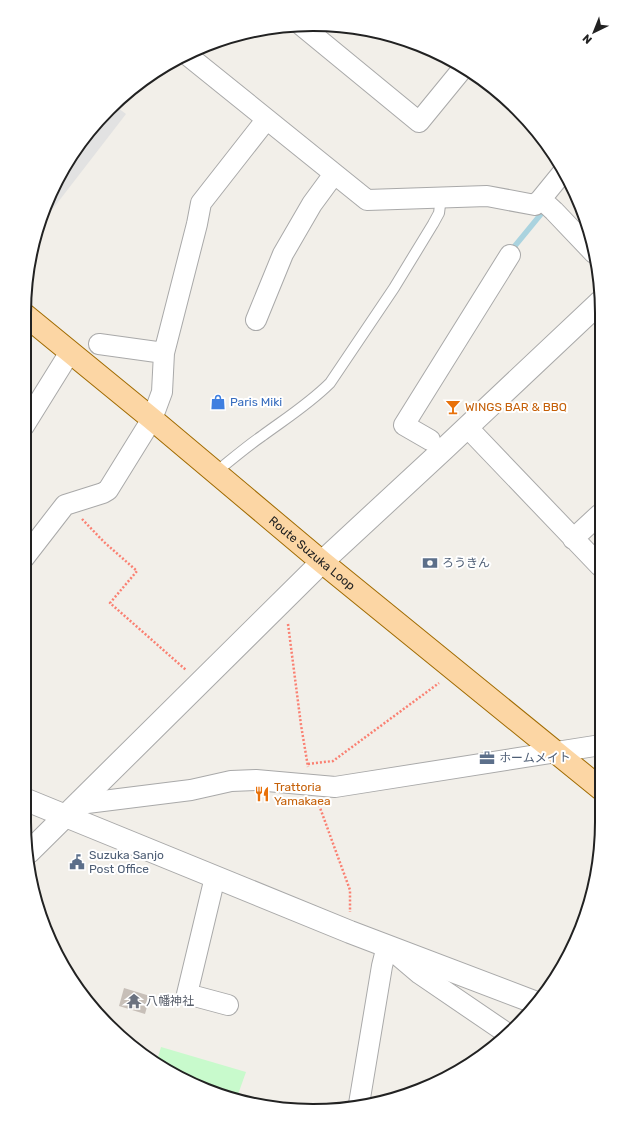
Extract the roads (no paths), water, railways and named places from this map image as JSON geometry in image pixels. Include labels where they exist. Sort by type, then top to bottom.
[{"type":"main road","name":"Route Suzuka Loop","points":[[31,320],[216,472],[322,562],[595,784]]},
{"type":"street","points":[[308,31],[419,122],[460,72]]},
{"type":"street","points":[[191,58],[367,200],[487,196],[535,205],[547,204]]},
{"type":"street","points":[[31,534],[64,505],[103,493],[108,490],[152,419],[162,392],[164,352],[201,203],[266,120]]},
{"type":"street","points":[[256,320],[283,254],[312,204],[334,174]]},
{"type":"street","points":[[547,204],[560,178]]},
{"type":"street","points":[[547,204],[586,245]]},
{"type":"street","points":[[430,440],[404,425],[510,255]]},
{"type":"street","points":[[32,849],[322,562],[595,307]]},
{"type":"street","points":[[99,344],[164,352]]},
{"type":"street","points":[[31,415],[70,352]]},
{"type":"street","points":[[467,427],[595,561]]},
{"type":"street","points":[[574,539],[595,519]]},
{"type":"street","points":[[73,810],[231,782],[256,780],[335,787],[595,746]]},
{"type":"street","points":[[31,801],[73,810],[215,877],[387,946],[531,1001]]},
{"type":"street","points":[[215,877],[187,994],[228,1005]]},
{"type":"street","points":[[387,946],[420,974],[503,1030]]},
{"type":"street","points":[[360,1100],[382,966],[387,946]]},
{"type":"lane","points":[[216,472],[260,437],[319,395],[330,383],[394,288],[433,224],[439,213],[441,197]]},
{"type":"waterway","points":[[514,247],[546,208]]},
{"type":"place","name":"Paris Miki","points":[[218,402]]},
{"type":"place","name":"WINGS BAR & BBQ","points":[[453,407]]},
{"type":"place","name":"ろうきん","points":[[430,563]]},
{"type":"place","name":"ホームメイト","points":[[487,758]]},
{"type":"place","name":"Trattoria Yamakaea","points":[[262,794]]},
{"type":"place","name":"Suzuka Sanjo Post Office","points":[[77,862]]},
{"type":"place","name":"八幡神社","points":[[134,1001]]}]
